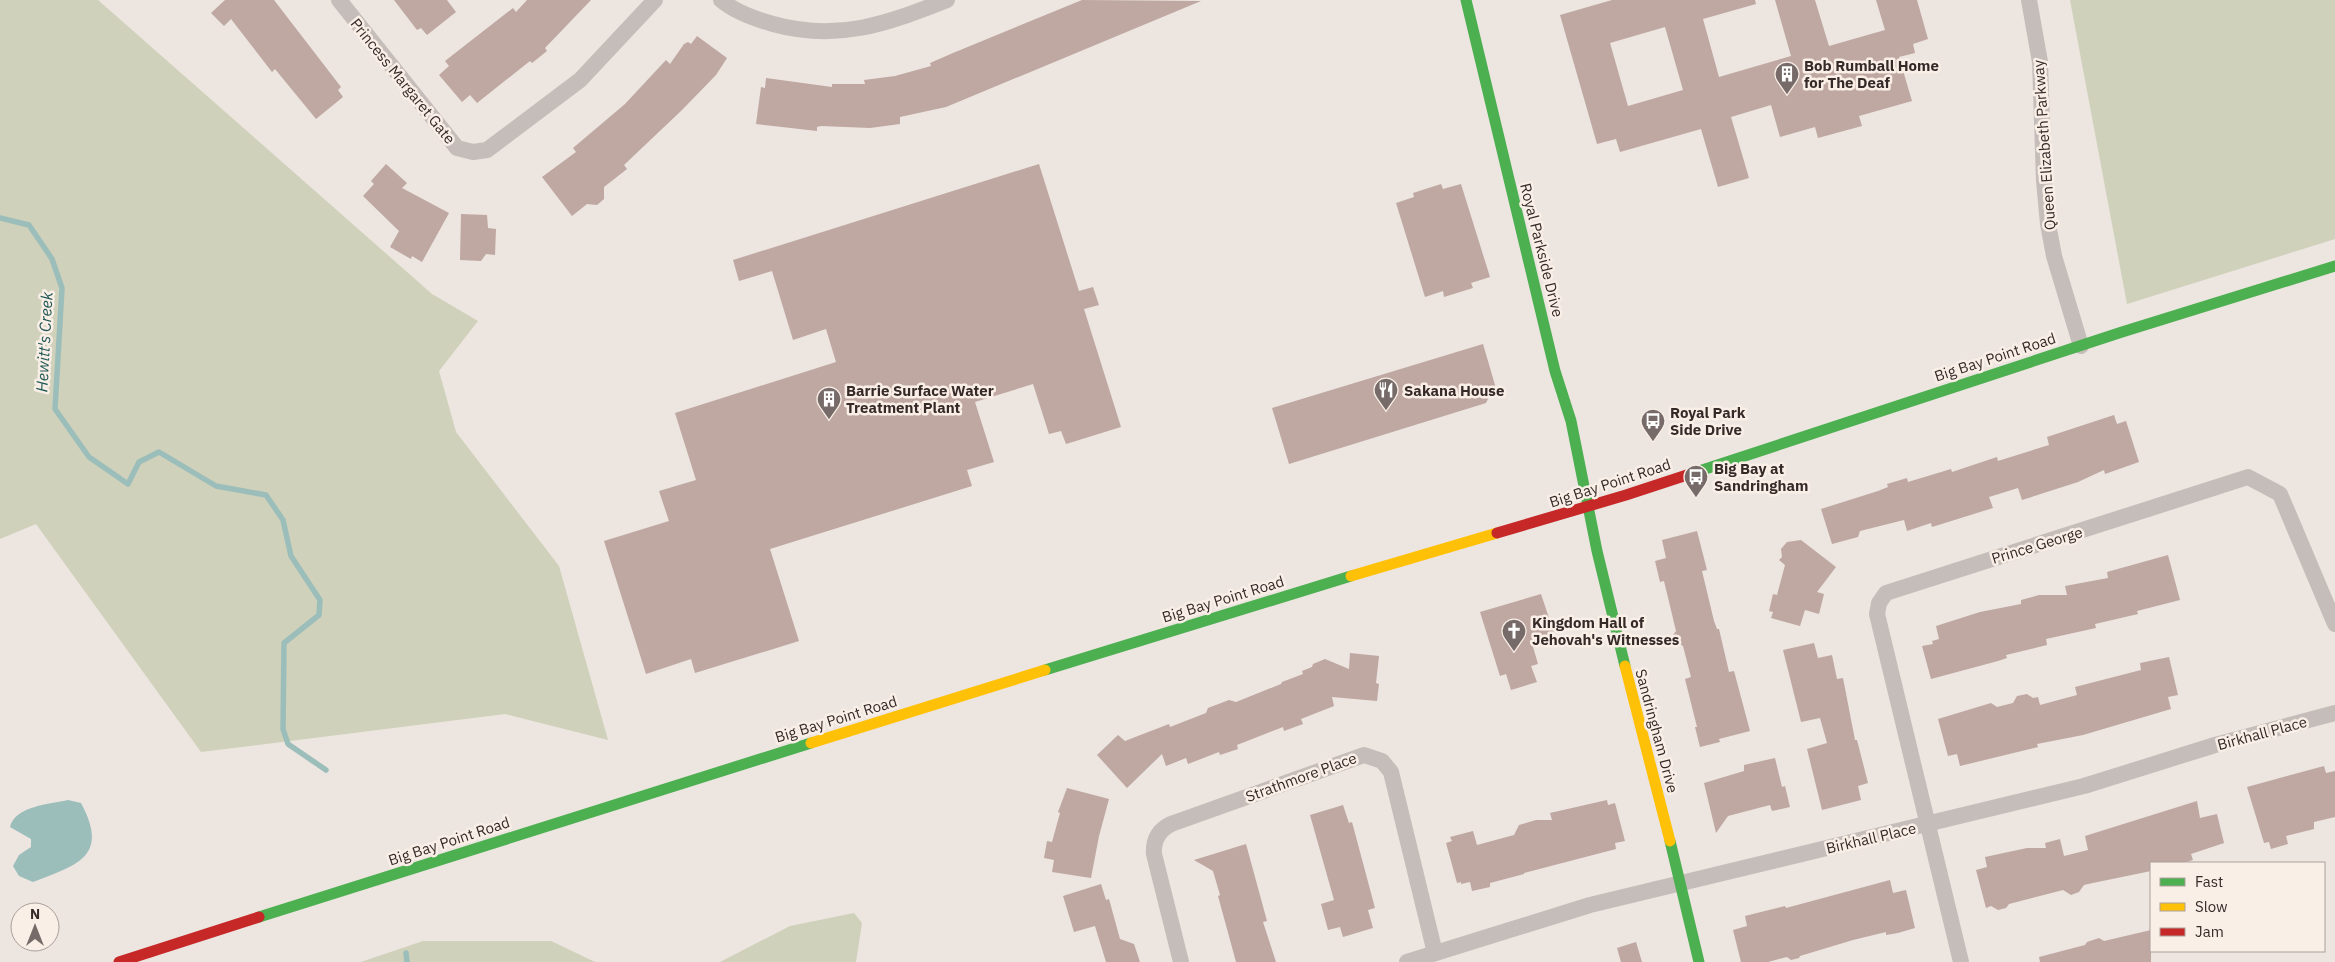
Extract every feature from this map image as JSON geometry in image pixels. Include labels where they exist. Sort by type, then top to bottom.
[{"type":"main road","name":"Royal Parkside Drive","points":[[1466,0],[1556,371],[1578,447],[1589,506]]},
{"type":"main road","name":"Big Bay Point Road","points":[[119,962],[725,769],[1363,572],[1589,506],[1831,426],[2335,266]]},
{"type":"main road","name":"Sandringham Drive","points":[[1589,506],[1597,554],[1619,646],[1699,962]]},
{"type":"street","name":"Princess Margaret Gate","points":[[339,0],[457,148],[474,152],[487,150],[580,80],[655,0]]},
{"type":"street","points":[[720,0],[755,19],[815,32],[842,32],[876,26],[947,0]]},
{"type":"street","name":"Queen Elizabeth Parkway","points":[[2029,0],[2040,62],[2044,181],[2048,224],[2054,256],[2081,346]]},
{"type":"street","name":"Prince George","points":[[1960,962],[1876,614],[1881,599],[1892,590],[2168,504],[2248,477],[2280,494],[2335,624]]},
{"type":"street","name":"Birkhall Place","points":[[1408,962],[1590,905],[2112,779],[2215,745],[2335,714]]},
{"type":"street","name":"Strathmore Place","points":[[1181,962],[1154,854],[1156,840],[1162,830],[1171,824],[1364,755],[1382,761],[1392,776],[1436,953]]},
{"type":"green space","points":[[0,0],[98,0],[432,294],[478,321],[439,371],[456,432],[559,566],[608,740],[505,714],[201,752],[36,524],[0,539]]},
{"type":"green space","points":[[2070,0],[2335,0],[2335,239],[2127,304]]},
{"type":"green space","points":[[854,913],[862,923],[856,962],[720,962],[790,926]]},
{"type":"green space","points":[[423,941],[551,941],[595,962],[361,962]]},
{"type":"water","points":[[68,800],[81,803],[89,821],[92,836],[90,847],[75,864],[63,870],[33,882],[19,876],[13,866],[19,855],[31,847],[31,839],[10,827],[13,820],[19,814],[34,807]]},
{"type":"building","points":[[225,0],[274,0],[341,87],[338,90],[343,97],[316,119],[275,69],[272,72],[231,19],[224,26],[211,13]]},
{"type":"building","points":[[394,0],[447,0],[456,12],[427,35],[421,28],[417,30]]},
{"type":"building","points":[[527,0],[591,0],[545,48],[547,51],[532,63],[530,61],[477,103],[470,95],[462,102],[439,75],[449,66],[445,61],[513,8],[516,12]]},
{"type":"building","points":[[1082,0],[1201,1],[946,107],[900,117],[900,124],[870,128],[821,126],[817,127],[817,131],[756,124],[761,87],[765,88],[766,78],[832,87],[832,84],[865,84],[864,80],[895,76],[931,66],[930,63]]},
{"type":"building","name":"Bob Rumball Home for The Deaf","points":[[1612,0],[1755,0],[1756,4],[1703,19],[1719,77],[1791,56],[1775,0],[1815,0],[1829,46],[1885,30],[1876,0],[1917,0],[1928,39],[1913,44],[1915,53],[1899,57],[1912,101],[1859,116],[1862,126],[1818,138],[1815,127],[1780,137],[1771,105],[1731,117],[1749,178],[1718,187],[1701,129],[1620,152],[1616,139],[1597,144],[1560,15]],"holes":[[[1665,27],[1683,90],[1628,106],[1610,43]]]},
{"type":"building","points":[[697,36],[727,58],[716,75],[624,165],[627,169],[604,187],[604,199],[597,205],[587,204],[572,216],[542,177],[576,152],[573,148],[625,104],[666,60],[670,64],[684,44],[688,42],[691,44]]},
{"type":"building","points":[[386,164],[407,183],[402,188],[449,213],[422,262],[412,256],[411,259],[390,247],[399,231],[363,196],[374,184],[371,181]]},
{"type":"building","name":"Barrie Surface Water Treatment Plant","points":[[1039,164],[1079,291],[1093,287],[1099,305],[1084,309],[1121,427],[1066,444],[1061,431],[1049,434],[1033,384],[975,402],[994,462],[967,470],[972,486],[770,549],[799,641],[695,673],[691,659],[646,674],[604,541],[669,521],[659,491],[696,480],[675,413],[836,362],[826,329],[793,340],[772,271],[739,281],[733,260]]},
{"type":"building","points":[[1441,184],[1443,189],[1461,184],[1490,277],[1471,283],[1473,288],[1444,297],[1443,291],[1425,297],[1396,203],[1414,197],[1413,193]]},
{"type":"building","points":[[461,214],[487,215],[488,228],[496,229],[495,255],[486,254],[481,261],[460,260]]},
{"type":"building","points":[[1483,344],[1495,385],[1486,403],[1289,464],[1272,408]]},
{"type":"building","points":[[2114,415],[2117,424],[2126,421],[2139,462],[2105,474],[2104,470],[2078,482],[2022,500],[2018,488],[1989,497],[1993,508],[1932,527],[1931,523],[1907,531],[1904,520],[1860,531],[1858,537],[1832,544],[1821,509],[1878,491],[1888,487],[1887,484],[1907,478],[1908,482],[1951,469],[1952,472],[1997,457],[1998,461],[2049,445],[2047,437]]},
{"type":"building","points":[[1697,531],[1707,570],[1702,571],[1714,621],[1717,629],[1719,629],[1729,672],[1734,671],[1750,731],[1719,739],[1720,742],[1700,747],[1685,679],[1691,677],[1683,646],[1675,641],[1673,635],[1676,631],[1664,581],[1660,582],[1655,561],[1666,558],[1662,540]]},
{"type":"building","points":[[1801,540],[1836,567],[1817,592],[1824,594],[1819,614],[1805,610],[1800,626],[1771,618],[1773,612],[1769,611],[1773,594],[1777,595],[1785,565],[1779,560],[1782,557],[1781,549],[1787,542]]},
{"type":"building","points":[[2168,555],[2180,600],[2137,611],[2138,614],[2095,624],[2096,628],[2046,639],[2047,645],[2006,655],[2007,658],[1998,661],[1931,679],[1922,646],[1933,644],[1932,641],[1939,639],[1936,626],[1980,612],[2021,604],[2021,600],[2039,595],[2067,595],[2065,586],[2108,578],[2107,572]]},
{"type":"building","name":"Kingdom Hall of Jehovah's Witnesses","points":[[1541,594],[1554,633],[1531,640],[1538,664],[1531,666],[1537,682],[1511,690],[1506,674],[1500,676],[1480,612]]},
{"type":"building","points":[[1814,643],[1818,658],[1832,655],[1837,679],[1843,678],[1855,740],[1857,740],[1868,783],[1858,786],[1861,800],[1822,810],[1807,749],[1827,743],[1820,718],[1801,722],[1783,650]]},
{"type":"building","points":[[1350,653],[1379,656],[1376,683],[1379,684],[1377,701],[1332,697],[1334,706],[1301,719],[1303,724],[1284,731],[1283,727],[1237,745],[1238,749],[1220,755],[1219,752],[1188,764],[1186,758],[1166,766],[1162,754],[1127,788],[1097,755],[1118,735],[1125,741],[1169,724],[1170,727],[1206,713],[1208,708],[1229,700],[1236,702],[1281,684],[1303,674],[1302,671],[1325,659],[1349,669]]},
{"type":"building","points":[[2169,657],[2178,695],[2168,697],[2171,709],[2083,735],[2037,744],[2038,747],[1960,766],[1957,754],[1948,756],[1938,719],[1991,703],[1997,707],[2013,703],[2017,696],[2027,694],[2033,698],[2038,697],[2040,705],[2077,695],[2075,687],[2141,670],[2140,663]]},
{"type":"building","points":[[1775,758],[1782,787],[1785,786],[1790,807],[1772,811],[1770,805],[1728,816],[1716,833],[1704,783],[1744,771],[1744,765]]},
{"type":"building","points":[[2324,766],[2326,773],[2335,771],[2335,817],[2314,822],[2314,829],[2286,836],[2288,844],[2271,849],[2269,842],[2264,843],[2247,787]]},
{"type":"building","points":[[1067,788],[1109,799],[1099,836],[1091,878],[1052,872],[1054,860],[1044,858],[1047,841],[1052,842],[1060,813],[1058,812]]},
{"type":"building","points":[[1607,800],[1608,805],[1615,803],[1625,841],[1615,843],[1616,849],[1524,873],[1490,883],[1490,887],[1472,891],[1470,882],[1457,883],[1446,843],[1452,841],[1450,837],[1473,831],[1477,845],[1514,835],[1519,825],[1536,820],[1552,820],[1550,813]]},
{"type":"building","points":[[2197,801],[2200,818],[2217,814],[2224,843],[2191,854],[2193,860],[2186,862],[2150,862],[2150,871],[2084,885],[2079,892],[2071,895],[2063,890],[2009,904],[2006,908],[1998,910],[1991,906],[1986,908],[1976,870],[1987,867],[1985,857],[2027,848],[2046,848],[2045,843],[2060,839],[2064,856],[2088,850],[2085,836]]},
{"type":"building","points":[[1343,805],[1349,823],[1352,822],[1375,908],[1368,910],[1373,928],[1343,937],[1340,927],[1328,930],[1321,904],[1334,900],[1310,815]]},
{"type":"building","points":[[1246,844],[1267,921],[1263,922],[1276,962],[1236,962],[1213,871],[1194,860]]},
{"type":"building","points":[[1890,880],[1893,893],[1906,890],[1915,928],[1898,933],[1886,935],[1886,932],[1853,940],[1791,960],[1787,957],[1768,962],[1741,962],[1733,930],[1747,926],[1745,916],[1785,906],[1786,908]]},
{"type":"building","points":[[1101,884],[1106,900],[1109,899],[1120,939],[1134,944],[1140,962],[1106,962],[1095,926],[1074,932],[1063,896]]},
{"type":"building","points":[[2150,930],[2151,962],[2040,962],[2039,957],[2085,945],[2087,942],[2099,938],[2104,941]]},
{"type":"building","points":[[1636,942],[1642,962],[1621,962],[1617,948]]},
{"type":"waterway","name":"Hewitt's Creek","points":[[0,218],[29,225],[52,259],[62,288],[55,409],[89,457],[128,484],[139,462],[159,452],[216,486],[266,495],[283,520],[291,556],[320,600],[319,615],[284,643],[283,729],[288,744],[326,770]]},
{"type":"waterway","name":"Hewitt's Creek","points":[[406,953],[407,962]]},
{"type":"traffic: fast","points":[[1466,0],[1555,371],[1571,421],[1597,551],[1625,666]]},
{"type":"traffic: fast","points":[[1690,474],[2122,332],[2335,266]]},
{"type":"traffic: fast","points":[[1045,670],[1351,576]]},
{"type":"traffic: fast","points":[[259,917],[811,743]]},
{"type":"traffic: fast","points":[[1670,841],[1699,962]]},
{"type":"traffic: slow","points":[[1351,576],[1497,533]]},
{"type":"traffic: slow","points":[[1625,666],[1670,841]]},
{"type":"traffic: slow","points":[[811,743],[1045,670]]},
{"type":"traffic: jam","points":[[1497,533],[1690,474]]},
{"type":"traffic: jam","points":[[119,962],[259,917]]},
{"type":"place","name":"Bob Rumball Home for The Deaf","points":[[1787,95]]},
{"type":"place","name":"Sakana House","points":[[1386,411]]},
{"type":"place","name":"Barrie Surface Water Treatment Plant","points":[[829,420]]},
{"type":"place","name":"Royal Park Side Drive","points":[[1653,442]]},
{"type":"place","name":"Big Bay at Sandringham","points":[[1696,498]]},
{"type":"place","name":"Kingdom Hall of Jehovah's Witnesses","points":[[1514,652]]}]
